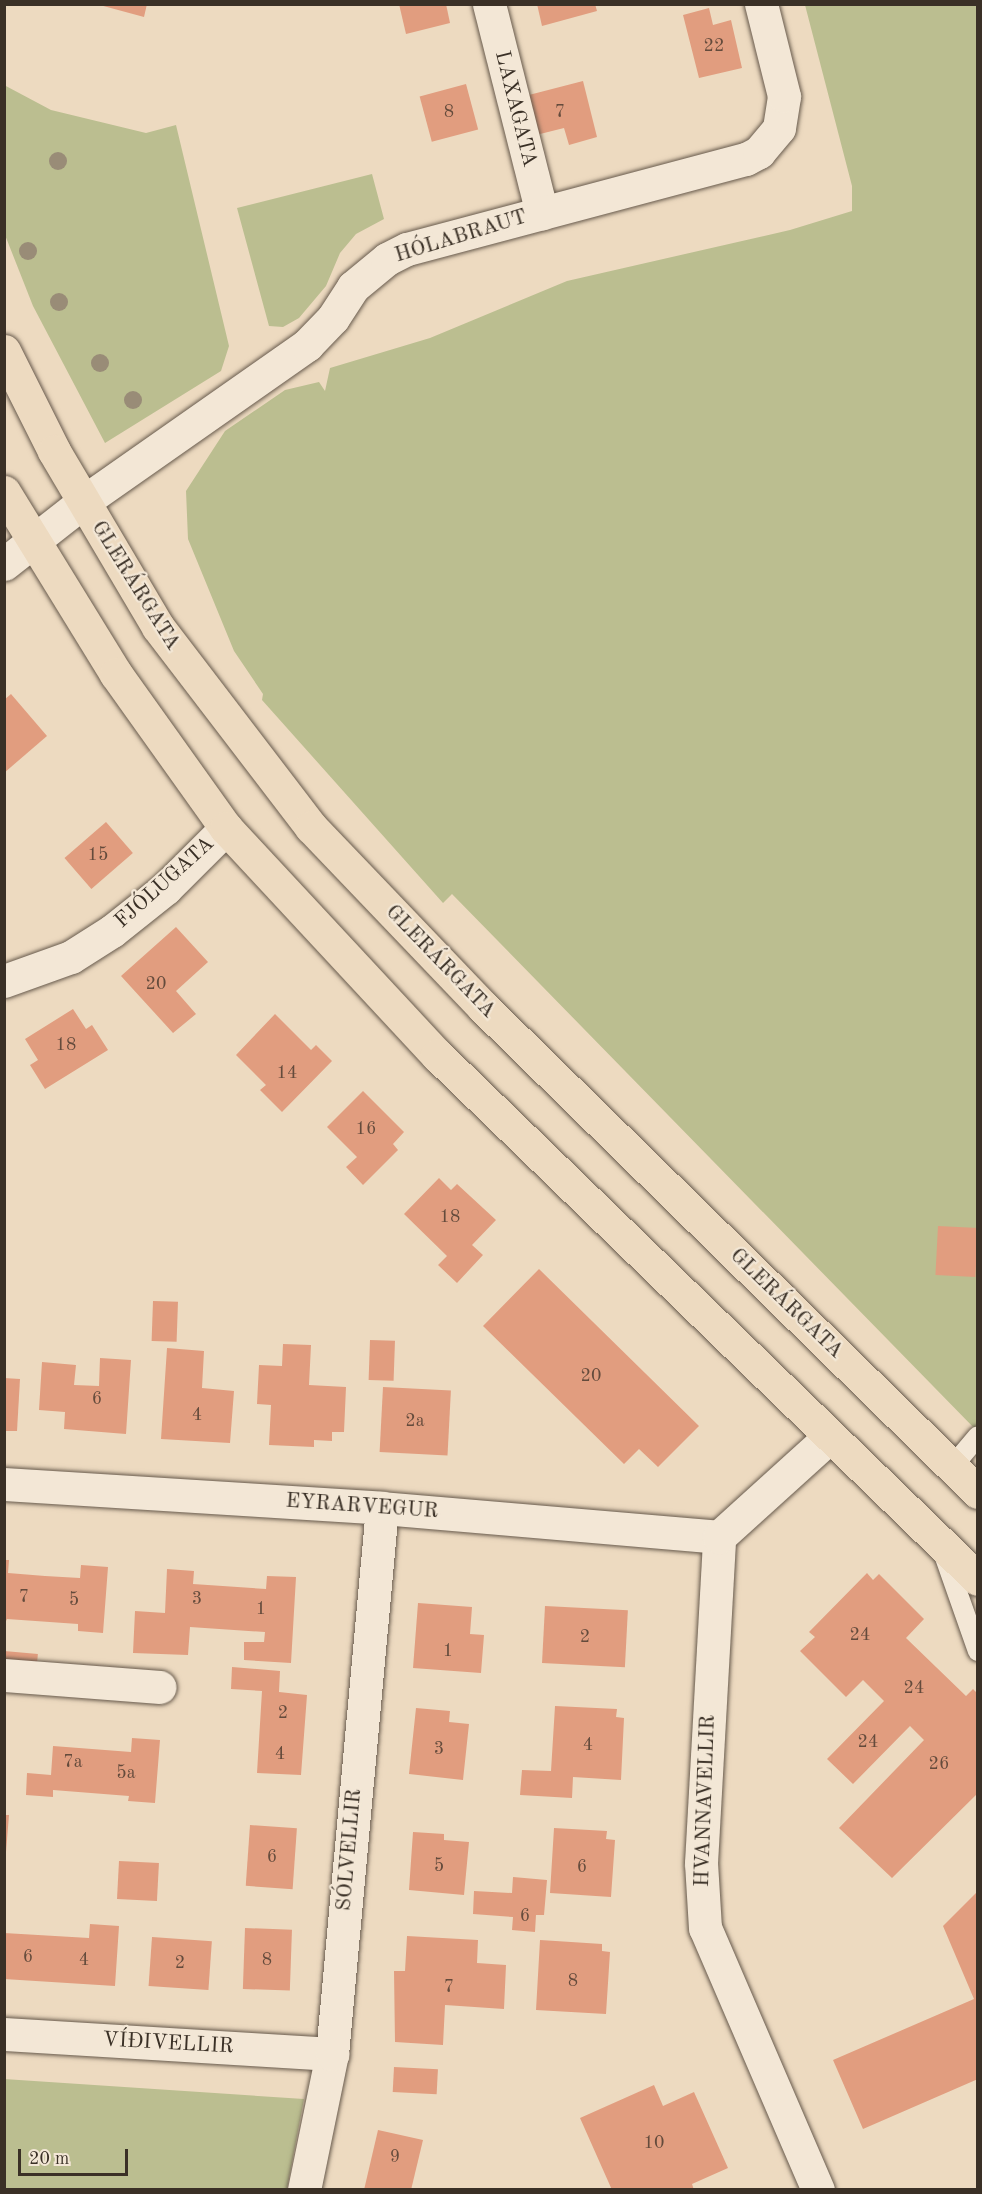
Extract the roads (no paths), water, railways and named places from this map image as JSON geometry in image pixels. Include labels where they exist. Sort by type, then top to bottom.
[{"type":"highway","name":"GLERÁRGATA","points":[[4,351],[83,502],[158,627],[311,827],[483,1007],[978,1492]]},
{"type":"highway","points":[[4,492],[116,674],[226,828],[436,1055],[828,1438],[978,1580]]},
{"type":"street","name":"LAXAGATA","points":[[489,4],[542,213]]},
{"type":"street","name":"HÓLABRAUT","points":[[4,564],[83,502],[306,345],[333,318],[353,287],[387,259],[407,249],[746,159],[771,142],[784,113],[784,96],[761,4]]},
{"type":"street","name":"FJÓLUGATA","points":[[4,981],[70,957],[112,931],[166,888],[226,828]]},
{"type":"street","points":[[719,1537],[828,1438]]},
{"type":"street","name":"EYRARVEGUR","points":[[4,1484],[381,1508],[719,1537]]},
{"type":"street","name":"SÓLVELLIR","points":[[304,2190],[332,2054],[381,1508]]},
{"type":"street","name":"HVANNAVELLIR","points":[[719,1537],[701,1863],[705,1928],[818,2190]]},
{"type":"street","points":[[4,1675],[160,1687]]},
{"type":"street","name":"VÍÐIVELLIR","points":[[4,2034],[332,2054]]},
{"type":"lane","points":[[952,1467],[978,1436]]},
{"type":"lane","points":[[940,1544],[978,1651]]}]
